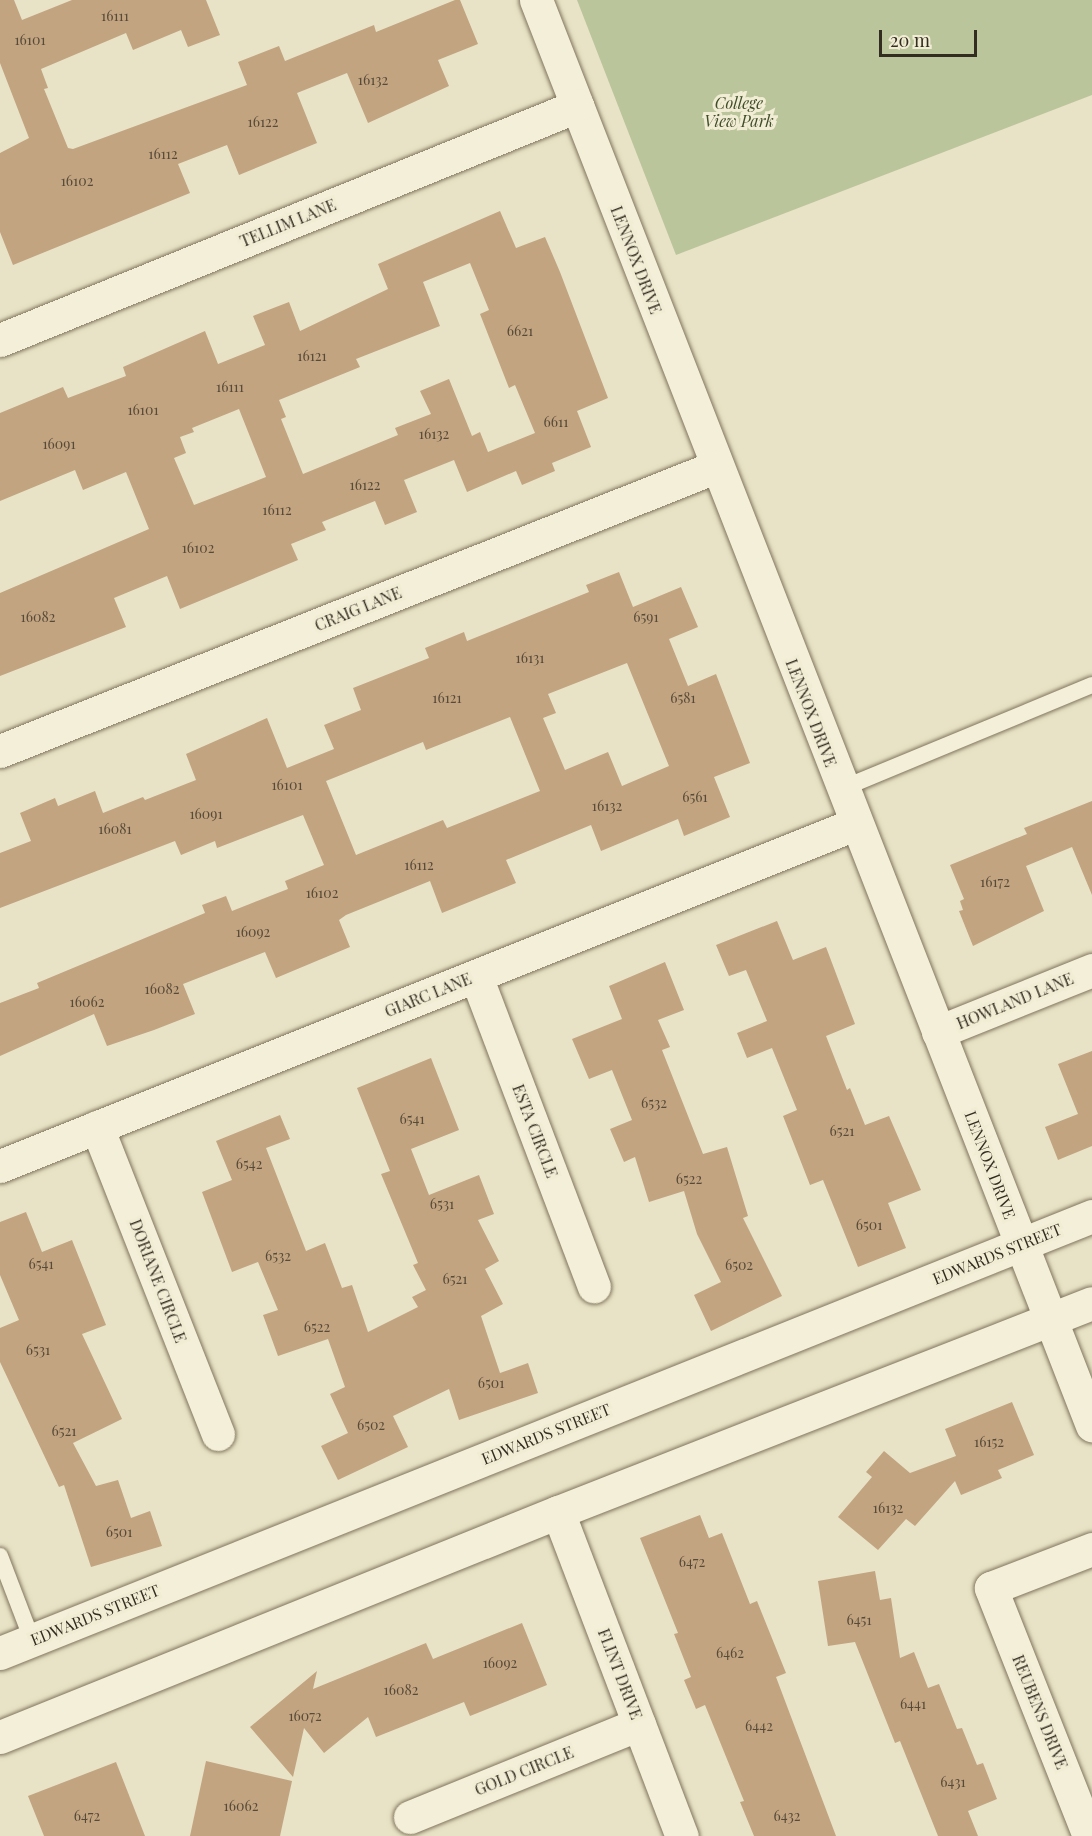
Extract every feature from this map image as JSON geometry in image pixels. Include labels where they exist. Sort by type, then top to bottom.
[{"type":"street","name":"LENNOX DRIVE","points":[[536,0],[715,467],[1092,1425]]},
{"type":"street","name":"TELLIM LANE","points":[[0,340],[577,106]]},
{"type":"street","name":"CRAIG LANE","points":[[0,751],[715,467]]},
{"type":"street","name":"GIARC LANE","points":[[0,1166],[855,824]]},
{"type":"street","name":"HOWLAND LANE","points":[[938,1032],[1092,970]]},
{"type":"street","name":"ESTA CIRCLE","points":[[476,976],[594,1286]]},
{"type":"street","name":"DORIANE CIRCLE","points":[[97,1126],[218,1434]]},
{"type":"street","name":"EDWARDS STREET","points":[[0,1653],[1092,1216]]},
{"type":"street","points":[[0,1737],[558,1512],[1092,1304]]},
{"type":"street","name":"FLINT DRIVE","points":[[558,1512],[682,1836]]},
{"type":"street","name":"REUBENS DRIVE","points":[[1089,1836],[991,1588],[1092,1549]]},
{"type":"street","name":"GOLD CIRCLE","points":[[410,1817],[639,1724]]},
{"type":"lane","points":[[841,789],[1092,685]]},
{"type":"lane","points":[[0,1556],[32,1640]]},
{"type":"green space","name":"College View Park","points":[[577,0],[1092,0],[1092,95],[676,255]]},
{"type":"building","points":[[0,0],[14,0],[22,20],[72,0],[206,0],[220,35],[188,47],[181,30],[133,50],[126,33],[41,69],[48,88],[44,89],[68,148],[73,149],[247,85],[238,62],[279,46],[285,61],[374,25],[376,32],[455,0],[460,0],[478,44],[438,60],[449,86],[368,123],[347,73],[297,93],[317,143],[239,175],[227,145],[178,164],[190,193],[13,265],[0,232],[0,153],[29,138],[0,63]]},
{"type":"building","points":[[500,211],[516,248],[545,237],[608,398],[577,411],[591,447],[552,463],[555,471],[522,485],[516,471],[467,492],[454,460],[404,480],[417,512],[385,525],[375,501],[322,522],[326,530],[291,544],[298,560],[180,609],[167,576],[114,598],[126,627],[0,676],[0,593],[149,529],[126,472],[83,490],[75,470],[0,501],[0,413],[63,387],[68,398],[126,376],[123,367],[205,331],[218,364],[265,345],[253,316],[289,302],[300,331],[388,289],[378,264]],"holes":[[[470,263],[489,310],[480,314],[509,388],[515,385],[535,433],[488,452],[480,432],[472,436],[449,379],[420,391],[431,414],[395,428],[398,435],[303,474],[281,419],[286,417],[279,400],[360,367],[356,359],[440,326],[423,282]],[[239,409],[266,477],[194,505],[174,458],[186,453],[180,437],[194,432],[192,428]]]},
{"type":"building","points":[[619,572],[633,607],[681,587],[698,627],[669,639],[688,686],[716,674],[750,763],[714,777],[730,817],[684,836],[678,819],[601,851],[591,825],[506,860],[516,883],[442,913],[430,881],[346,915],[339,920],[350,947],[276,978],[265,952],[183,984],[195,1014],[107,1046],[94,1014],[0,1056],[0,1003],[39,988],[37,983],[205,913],[202,905],[226,896],[232,911],[288,889],[285,881],[324,865],[303,815],[217,848],[215,841],[181,855],[175,841],[0,908],[0,853],[31,841],[20,813],[55,798],[58,806],[95,791],[103,813],[143,797],[145,800],[196,780],[186,754],[267,718],[287,768],[334,749],[324,725],[361,710],[353,688],[429,658],[425,648],[464,632],[467,641],[589,592],[586,585]],"holes":[[[627,663],[669,766],[622,786],[608,752],[565,770],[543,718],[556,713],[548,694]],[[510,717],[540,791],[447,828],[443,820],[356,855],[326,781],[423,742],[426,750]]]},
{"type":"building","points":[[1092,801],[1092,895],[1072,847],[1026,866],[1044,911],[973,946],[959,911],[963,910],[960,901],[964,899],[950,865],[1027,834],[1024,828]]},
{"type":"building","points":[[777,921],[793,960],[826,947],[855,1024],[826,1036],[847,1090],[850,1088],[865,1125],[889,1116],[921,1190],[888,1203],[906,1248],[858,1267],[823,1180],[810,1185],[783,1116],[797,1110],[772,1048],[747,1058],[737,1033],[767,1021],[746,970],[729,976],[716,945]]},
{"type":"building","points":[[665,962],[684,1010],[658,1020],[670,1047],[662,1050],[703,1154],[727,1147],[748,1216],[743,1218],[782,1296],[711,1331],[694,1295],[721,1282],[697,1234],[684,1191],[649,1202],[635,1157],[624,1162],[610,1129],[632,1120],[612,1070],[589,1079],[572,1039],[622,1019],[609,986]]},
{"type":"building","points":[[1092,1051],[1092,1146],[1058,1160],[1045,1127],[1078,1114],[1058,1064]]},
{"type":"building","points":[[431,1058],[459,1130],[411,1149],[429,1195],[479,1175],[494,1214],[478,1220],[499,1261],[485,1269],[503,1304],[481,1316],[500,1373],[528,1363],[538,1393],[459,1420],[449,1389],[393,1416],[408,1447],[338,1480],[321,1446],[348,1433],[330,1394],[345,1387],[328,1339],[278,1356],[263,1315],[278,1310],[258,1262],[232,1272],[202,1192],[232,1180],[216,1141],[280,1115],[290,1139],[266,1148],[306,1251],[325,1243],[342,1288],[352,1285],[368,1332],[418,1307],[412,1297],[426,1290],[413,1265],[418,1263],[381,1174],[390,1171],[357,1088]]},
{"type":"building","points":[[26,1212],[42,1252],[72,1240],[106,1325],[82,1334],[122,1419],[73,1443],[96,1486],[118,1480],[131,1518],[150,1511],[162,1546],[91,1567],[64,1485],[59,1487],[0,1362],[0,1328],[19,1320],[0,1275],[0,1222]]},
{"type":"building","points":[[1012,1402],[1034,1455],[998,1470],[1002,1478],[961,1495],[955,1481],[915,1526],[906,1519],[878,1550],[838,1517],[872,1477],[866,1472],[884,1451],[910,1473],[956,1456],[945,1429]]},
{"type":"building","points":[[700,1515],[709,1538],[722,1533],[750,1604],[757,1601],[786,1673],[776,1677],[836,1836],[754,1836],[740,1802],[744,1801],[705,1705],[696,1709],[684,1680],[691,1677],[674,1634],[678,1633],[640,1538]]},
{"type":"building","points":[[875,1571],[880,1600],[891,1598],[900,1658],[914,1652],[928,1688],[939,1684],[957,1729],[962,1728],[977,1765],[983,1763],[997,1799],[968,1811],[978,1836],[938,1836],[900,1741],[895,1743],[855,1642],[828,1646],[818,1581]]},
{"type":"building","points":[[522,1623],[547,1685],[470,1716],[464,1702],[376,1737],[368,1717],[324,1753],[304,1728],[293,1777],[250,1727],[317,1671],[313,1689],[426,1643],[433,1659]]},
{"type":"building","points":[[206,1761],[292,1781],[280,1836],[190,1836]]},
{"type":"building","points":[[116,1762],[145,1836],[44,1836],[28,1796]]}]
